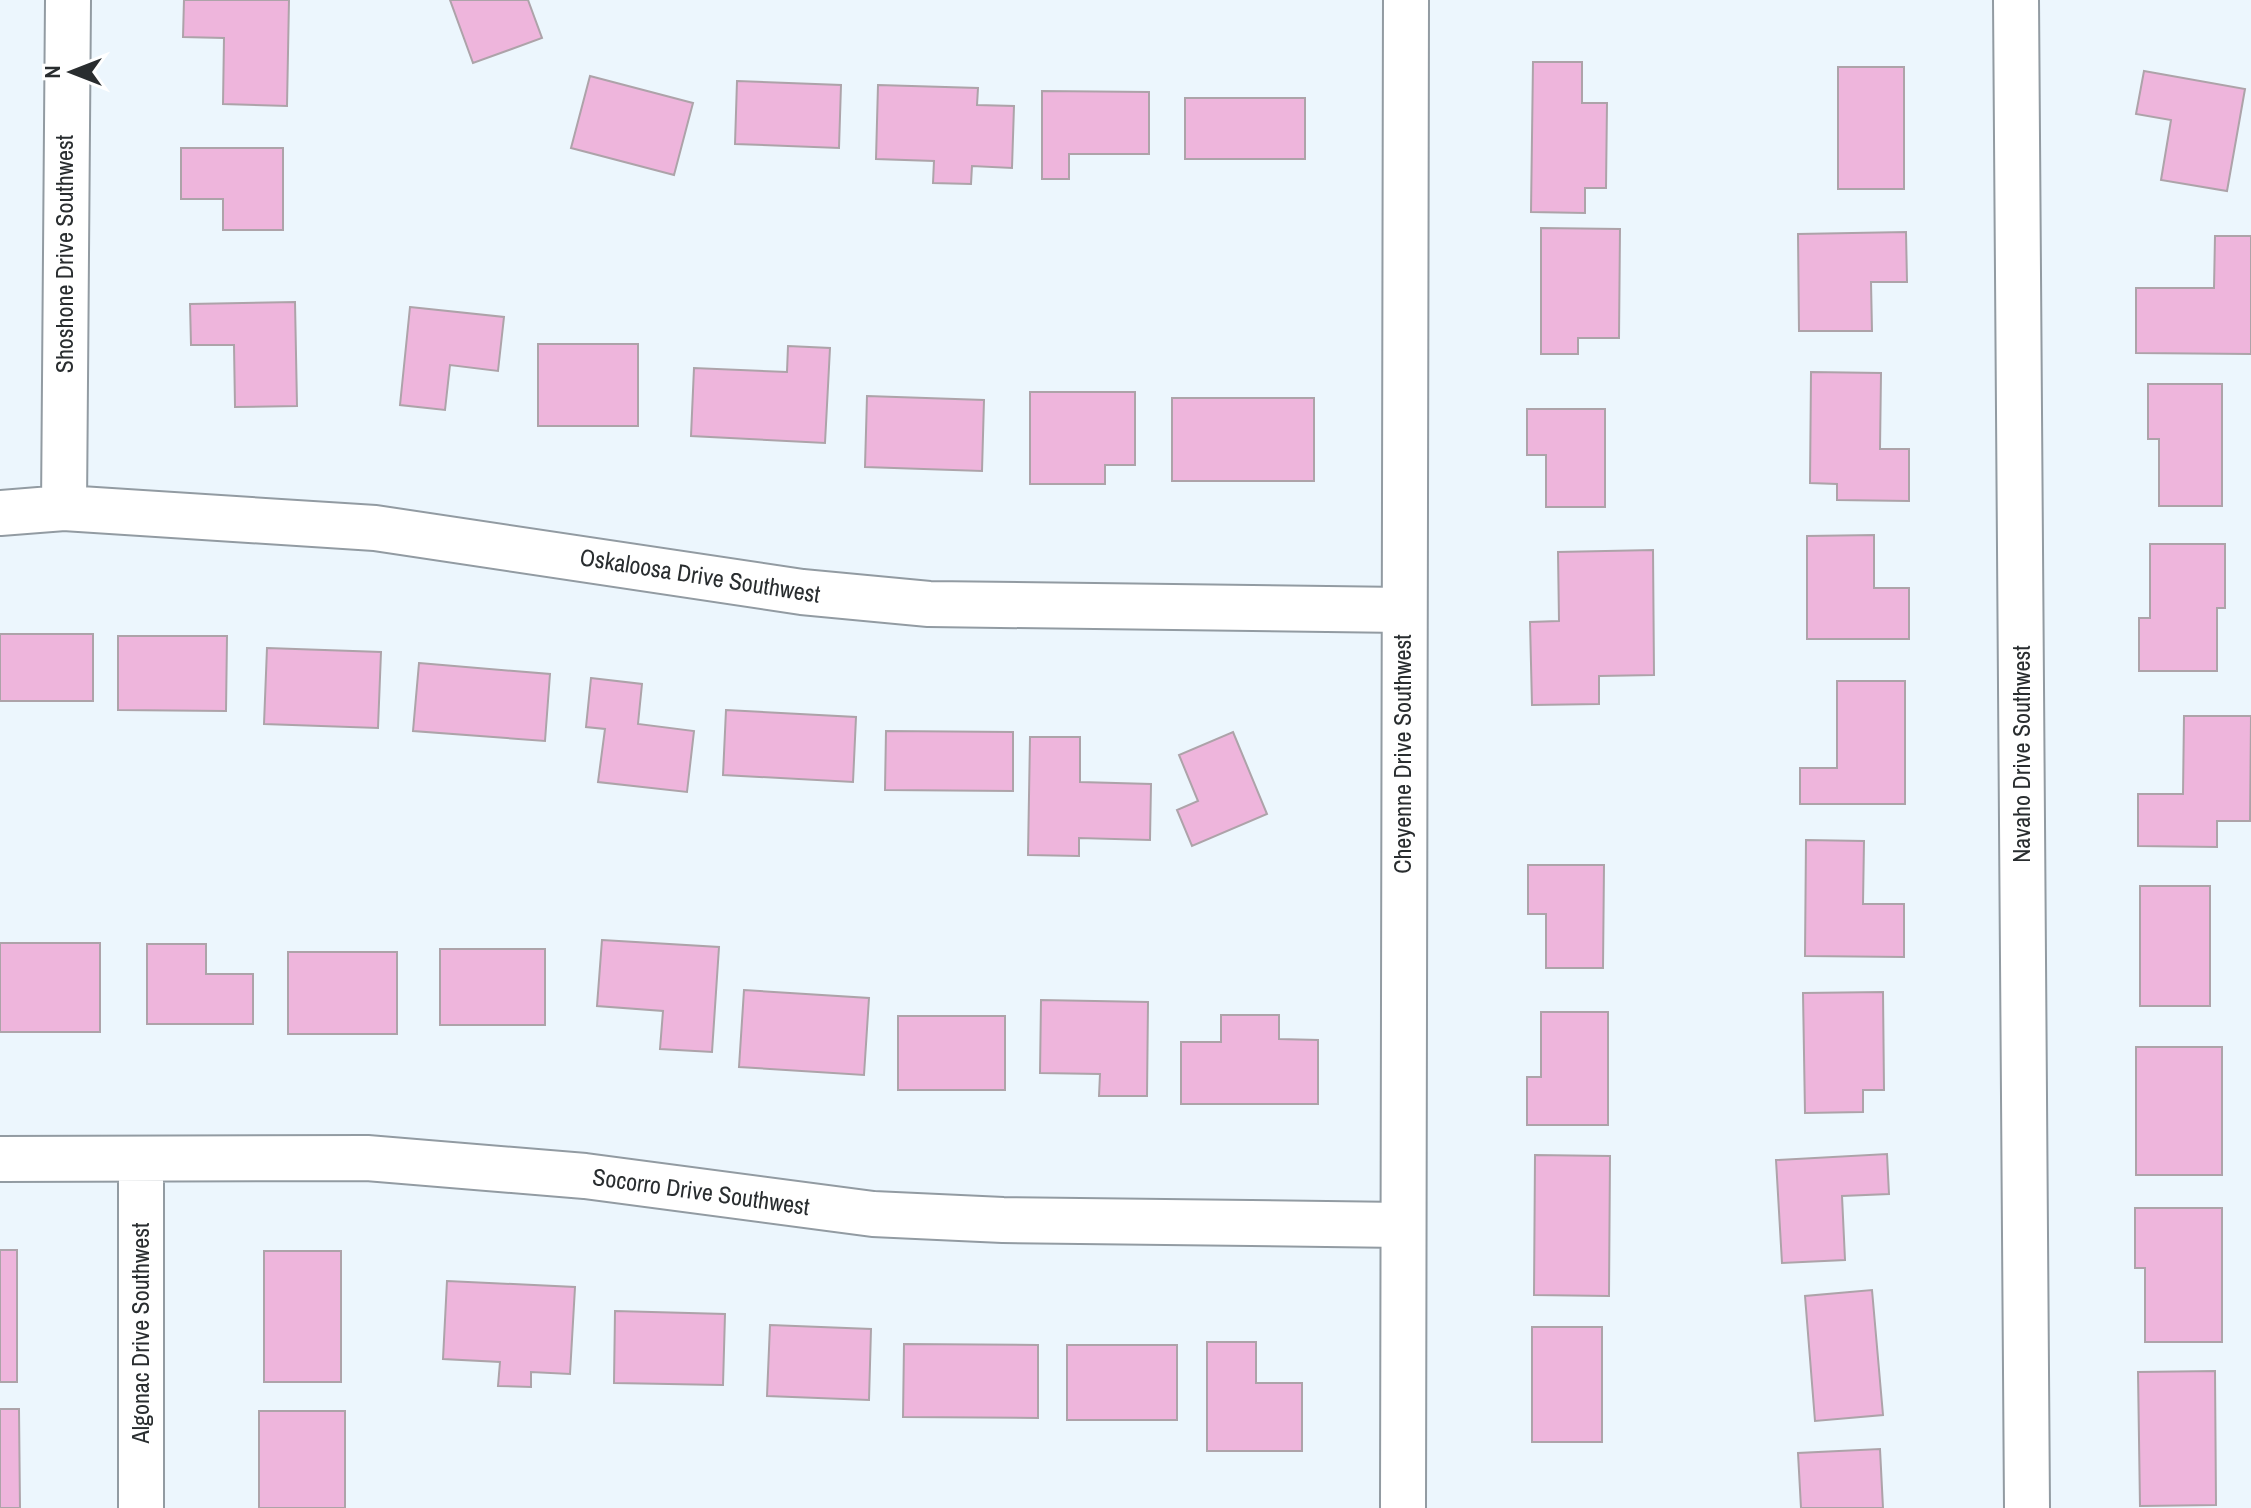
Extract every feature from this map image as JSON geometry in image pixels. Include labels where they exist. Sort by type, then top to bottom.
[{"type":"street","name":"Shoshone Drive Southwest","points":[[64,508],[68,0]]},
{"type":"street","name":"Cheyenne Drive Southwest","points":[[1403,1508],[1406,0]]},
{"type":"street","name":"Navaho Drive Southwest","points":[[2016,0],[2027,1508]]},
{"type":"street","name":"Oskaloosa Drive Southwest","points":[[0,513],[64,508],[389,529],[789,590],[897,602],[995,607],[1403,610]]},
{"type":"street","name":"Socorro Drive Southwest","points":[[0,1159],[367,1158],[438,1161],[585,1176],[873,1214],[938,1218],[1402,1225]]},
{"type":"street","name":"Algonac Drive Southwest","points":[[141,1159],[141,1508]]},
{"type":"building","points":[[184,0],[289,0],[287,106],[223,104],[224,38],[183,37]]},
{"type":"building","points":[[450,0],[528,0],[542,38],[473,63]]},
{"type":"building","points":[[1533,62],[1582,62],[1582,103],[1607,103],[1606,188],[1585,188],[1585,213],[1531,212]]},
{"type":"building","points":[[1838,67],[1904,67],[1904,189],[1838,189]]},
{"type":"building","points":[[2144,71],[2245,89],[2227,191],[2161,180],[2171,120],[2136,114]]},
{"type":"building","points":[[590,76],[693,103],[674,175],[571,148]]},
{"type":"building","points":[[737,81],[841,85],[839,148],[735,144]]},
{"type":"building","points":[[878,85],[978,88],[977,105],[1014,106],[1012,168],[972,166],[971,184],[933,183],[934,161],[876,159]]},
{"type":"building","points":[[1042,91],[1149,92],[1149,154],[1069,154],[1069,179],[1042,179]]},
{"type":"building","points":[[1185,98],[1305,98],[1305,159],[1185,159]]},
{"type":"building","points":[[181,148],[283,148],[283,230],[223,230],[223,199],[181,199]]},
{"type":"building","points":[[1541,228],[1620,229],[1619,338],[1578,338],[1578,354],[1541,354]]},
{"type":"building","points":[[1906,232],[1907,282],[1871,282],[1872,331],[1799,331],[1798,234]]},
{"type":"building","points":[[2215,236],[2251,236],[2251,354],[2136,353],[2136,288],[2214,288]]},
{"type":"building","points":[[295,302],[297,406],[235,407],[234,345],[191,345],[190,304]]},
{"type":"building","points":[[410,307],[504,317],[498,371],[450,365],[445,410],[400,405]]},
{"type":"building","points":[[538,344],[638,344],[638,426],[538,426]]},
{"type":"building","points":[[788,346],[830,348],[825,443],[691,436],[694,368],[787,372]]},
{"type":"building","points":[[1811,372],[1881,373],[1880,449],[1909,449],[1909,501],[1837,500],[1837,484],[1810,483]]},
{"type":"building","points":[[2148,384],[2222,384],[2222,506],[2159,506],[2159,439],[2148,439]]},
{"type":"building","points":[[1030,392],[1135,392],[1135,465],[1105,465],[1105,484],[1030,484]]},
{"type":"building","points":[[867,396],[984,400],[982,471],[865,467]]},
{"type":"building","points":[[1172,398],[1314,398],[1314,481],[1172,481]]},
{"type":"building","points":[[1527,409],[1605,409],[1605,507],[1546,507],[1546,455],[1527,455]]},
{"type":"building","points":[[1874,535],[1874,588],[1909,588],[1909,639],[1807,639],[1807,536]]},
{"type":"building","points":[[2150,544],[2225,544],[2225,608],[2217,608],[2217,671],[2139,671],[2139,618],[2150,618]]},
{"type":"building","points":[[1653,550],[1654,675],[1599,676],[1599,704],[1532,705],[1530,622],[1559,621],[1558,552]]},
{"type":"building","points":[[0,634],[93,634],[93,701],[0,701]]},
{"type":"building","points":[[118,636],[227,636],[226,711],[118,710]]},
{"type":"building","points":[[267,648],[381,652],[378,728],[264,724]]},
{"type":"building","points":[[419,663],[550,674],[545,741],[413,731]]},
{"type":"building","points":[[591,678],[642,684],[638,724],[694,731],[687,792],[598,782],[605,729],[586,727]]},
{"type":"building","points":[[1837,681],[1905,681],[1905,804],[1800,804],[1800,768],[1837,768]]},
{"type":"building","points":[[726,710],[856,717],[853,782],[723,775]]},
{"type":"building","points":[[2184,716],[2251,716],[2250,821],[2217,821],[2217,847],[2138,846],[2138,794],[2183,794]]},
{"type":"building","points":[[886,731],[1013,732],[1013,791],[885,790]]},
{"type":"building","points":[[1233,732],[1267,814],[1192,846],[1177,810],[1198,801],[1179,755]]},
{"type":"building","points":[[1030,737],[1080,737],[1080,782],[1151,784],[1150,840],[1079,838],[1079,856],[1028,855]]},
{"type":"building","points":[[1806,840],[1864,841],[1863,904],[1904,904],[1904,957],[1805,956]]},
{"type":"building","points":[[1528,865],[1604,865],[1603,968],[1546,968],[1546,914],[1528,914]]},
{"type":"building","points":[[2140,886],[2210,886],[2210,1006],[2140,1006]]},
{"type":"building","points":[[602,940],[719,947],[712,1052],[660,1049],[663,1011],[597,1006]]},
{"type":"building","points":[[0,943],[100,943],[100,1032],[0,1032]]},
{"type":"building","points":[[147,944],[206,944],[206,974],[253,974],[253,1024],[147,1024]]},
{"type":"building","points":[[440,949],[545,949],[545,1025],[440,1025]]},
{"type":"building","points":[[288,952],[397,952],[397,1034],[288,1034]]},
{"type":"building","points":[[744,990],[869,998],[864,1075],[739,1067]]},
{"type":"building","points":[[1883,992],[1884,1090],[1863,1090],[1863,1112],[1805,1113],[1803,993]]},
{"type":"building","points":[[1041,1000],[1148,1002],[1147,1096],[1099,1096],[1100,1074],[1040,1073]]},
{"type":"building","points":[[1541,1012],[1608,1012],[1608,1125],[1527,1125],[1527,1077],[1541,1077]]},
{"type":"building","points":[[1221,1015],[1279,1015],[1279,1039],[1318,1040],[1318,1104],[1181,1104],[1181,1042],[1221,1042]]},
{"type":"building","points":[[898,1016],[1005,1016],[1005,1090],[898,1090]]},
{"type":"building","points":[[2136,1047],[2222,1047],[2222,1175],[2136,1175]]},
{"type":"building","points":[[1887,1154],[1889,1194],[1842,1196],[1845,1260],[1782,1263],[1776,1160]]},
{"type":"building","points":[[1535,1155],[1610,1156],[1609,1296],[1534,1295]]},
{"type":"building","points":[[2135,1208],[2222,1208],[2222,1342],[2145,1342],[2145,1268],[2135,1268]]},
{"type":"building","points":[[0,1250],[17,1250],[17,1382],[0,1382]]},
{"type":"building","points":[[264,1251],[341,1251],[341,1382],[264,1382]]},
{"type":"building","points":[[447,1281],[575,1287],[570,1374],[531,1372],[531,1387],[498,1386],[500,1362],[443,1359]]},
{"type":"building","points":[[1872,1290],[1883,1415],[1815,1421],[1805,1296]]},
{"type":"building","points":[[615,1311],[725,1314],[723,1385],[614,1383]]},
{"type":"building","points":[[770,1325],[871,1329],[869,1400],[767,1396]]},
{"type":"building","points":[[1532,1327],[1602,1327],[1602,1442],[1532,1442]]},
{"type":"building","points":[[1207,1342],[1256,1342],[1256,1383],[1302,1383],[1302,1451],[1207,1451]]},
{"type":"building","points":[[904,1344],[1038,1345],[1038,1418],[903,1417]]},
{"type":"building","points":[[1067,1345],[1177,1345],[1177,1420],[1067,1420]]},
{"type":"building","points":[[2215,1371],[2216,1505],[2140,1506],[2138,1372]]},
{"type":"building","points":[[0,1409],[19,1409],[20,1508],[0,1508]]},
{"type":"building","points":[[259,1411],[345,1411],[345,1508],[259,1508]]},
{"type":"building","points":[[1880,1449],[1883,1508],[1801,1508],[1798,1453]]}]
